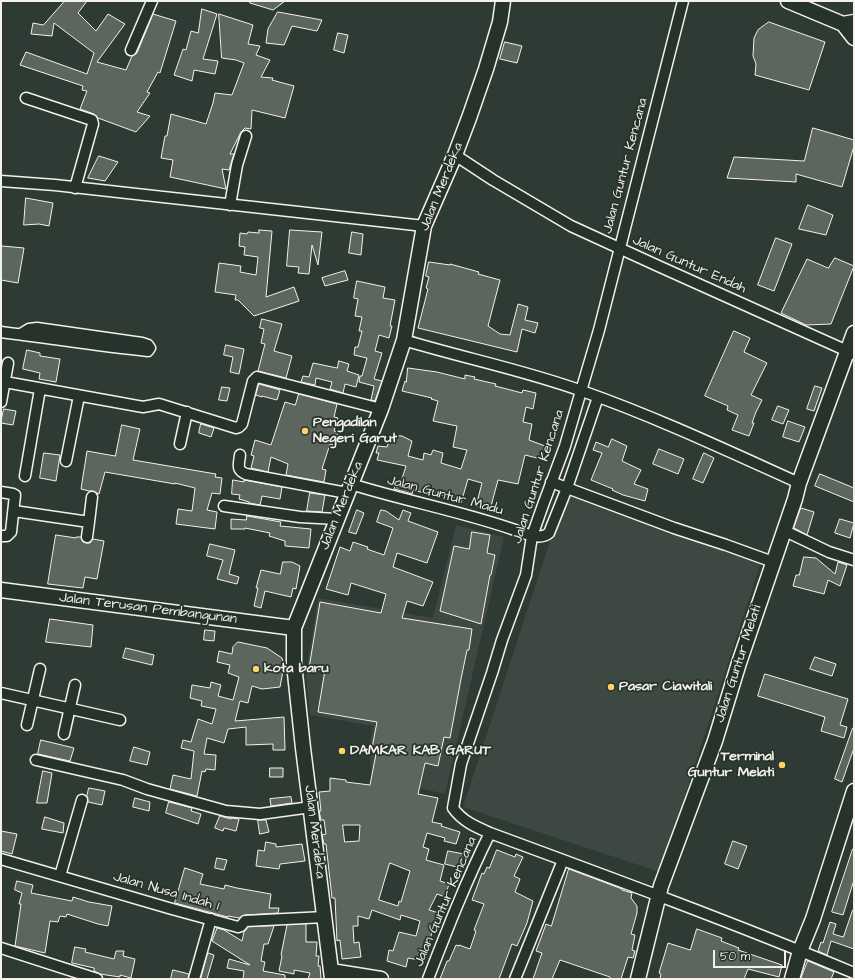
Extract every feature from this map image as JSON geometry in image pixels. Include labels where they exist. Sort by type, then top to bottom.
[{"type":"street","points":[[131,50],[152,1]]},
{"type":"street","name":"Jalan Merdeka","points":[[332,975],[294,664],[294,628],[381,409],[404,340],[424,226],[455,155],[486,69],[500,22],[503,1]]},
{"type":"street","name":"Jalan Guntur Kencana","points":[[428,979],[469,876],[490,833],[467,822],[458,815],[453,808],[461,764],[502,640],[526,575],[532,536],[565,446],[619,248],[683,1]]},
{"type":"street","points":[[788,1],[849,23],[854,38]]},
{"type":"street","points":[[26,98],[93,121],[75,188]]},
{"type":"street","points":[[230,205],[237,165],[246,136]]},
{"type":"street","name":"Jalan Guntur Endah","points":[[455,155],[493,180],[560,220],[851,353]]},
{"type":"street","points":[[1,181],[424,226]]},
{"type":"street","points":[[1,332],[21,334],[30,329],[37,328],[92,340]]},
{"type":"street","name":"Jalan Guntur Melati","points":[[638,979],[659,895],[694,793],[715,741],[739,663],[796,499],[800,483],[851,353],[854,333]]},
{"type":"street","points":[[404,340],[521,372],[598,397],[800,483]]},
{"type":"street","points":[[1,402],[8,363]]},
{"type":"street","points":[[5,382],[143,407],[159,404],[236,428],[240,427],[242,424],[253,381],[257,377],[381,409]]},
{"type":"street","points":[[25,476],[40,389]]},
{"type":"street","points":[[66,461],[79,396]]},
{"type":"street","points":[[532,536],[546,536],[549,534],[567,488],[598,397]]},
{"type":"street","points":[[180,444],[187,412]]},
{"type":"street","name":"Jalan Guntur Madu","points":[[240,456],[240,472],[246,474],[374,491],[490,522],[532,536]]},
{"type":"street","points":[[551,482],[674,528],[773,562]]},
{"type":"street","points":[[1,492],[15,495],[10,534],[7,536],[1,536]]},
{"type":"street","points":[[87,537],[92,497]]},
{"type":"street","points":[[224,506],[300,516],[337,519]]},
{"type":"street","points":[[14,511],[89,522]]},
{"type":"street","points":[[784,531],[829,552],[854,560]]},
{"type":"street","name":"Jalan Terusan Pembangunan","points":[[1,590],[294,628]]},
{"type":"street","points":[[27,726],[40,669]]},
{"type":"street","points":[[64,734],[75,685]]},
{"type":"street","points":[[1,693],[120,720]]},
{"type":"street","points":[[36,760],[123,780],[147,789],[226,811],[260,814],[311,807]]},
{"type":"street","points":[[792,979],[800,951],[813,919],[853,797]]},
{"type":"street","points":[[60,876],[82,800]]},
{"type":"street","points":[[490,833],[659,895],[854,974]]},
{"type":"street","name":"Jalan Nusa Indah 1","points":[[1,859],[238,927],[245,921],[324,917]]},
{"type":"street","points":[[515,979],[563,860]]},
{"type":"street","points":[[194,979],[211,919]]},
{"type":"street","points":[[1,948],[70,975],[97,979]]},
{"type":"street","points":[[332,975],[381,979]]},
{"type":"shaded area","name":"Pasar Ciawitali","points":[[565,495],[762,559],[660,872],[463,807]]},
{"type":"shaded area","points":[[456,525],[504,537],[445,794],[372,777],[369,750],[373,726],[310,715],[306,674],[318,598],[433,618]]},
{"type":"building","points":[[65,1],[87,1],[78,13],[96,31],[108,14],[125,24],[97,62],[126,70],[132,56],[137,53],[153,14],[176,21],[160,73],[158,72],[147,92],[150,93],[137,112],[150,116],[136,132],[98,118],[94,114],[80,109],[87,91],[82,90],[83,86],[20,65],[26,52],[87,74],[94,53],[54,23],[52,36],[31,34],[33,23],[43,25]]},
{"type":"building","points":[[250,1],[285,1],[273,10],[250,3]]},
{"type":"building","points":[[202,9],[217,14],[203,59],[218,61],[215,74],[194,70],[192,81],[174,75],[183,49],[186,50],[191,31],[198,33]]},
{"type":"building","points":[[278,12],[322,20],[317,31],[292,26],[284,45],[266,43],[268,29]]},
{"type":"building","points":[[219,14],[253,25],[248,44],[260,46],[256,55],[270,60],[261,77],[273,78],[272,80],[294,86],[285,118],[252,110],[251,129],[245,128],[241,132],[230,154],[234,154],[229,170],[222,169],[226,189],[170,177],[173,160],[161,158],[171,114],[206,124],[215,93],[232,95],[244,63],[222,58]]},
{"type":"building","points":[[769,22],[825,42],[809,90],[755,75],[756,64],[753,56],[754,38],[758,30]]},
{"type":"building","points":[[338,33],[348,35],[344,53],[334,50]]},
{"type":"building","points":[[505,42],[522,46],[517,63],[500,59]]},
{"type":"building","points":[[813,128],[854,140],[854,146],[842,187],[796,174],[796,182],[727,178],[734,157],[804,161]]},
{"type":"building","points":[[99,156],[118,162],[105,181],[88,178]]},
{"type":"building","points":[[26,198],[53,203],[49,226],[39,224],[24,225]]},
{"type":"building","points":[[808,205],[833,215],[826,235],[799,229]]},
{"type":"building","points":[[259,230],[272,231],[266,297],[294,287],[299,301],[254,316],[238,300],[235,300],[236,295],[215,292],[219,263],[241,266],[240,272],[256,275],[258,257],[244,255],[245,247],[239,246],[240,233],[259,233]]},
{"type":"building","points":[[290,230],[322,232],[318,265],[312,245],[309,274],[298,273],[299,267],[287,266]]},
{"type":"building","points":[[352,232],[363,234],[361,255],[349,253]]},
{"type":"building","points":[[776,238],[792,244],[774,291],[758,285]]},
{"type":"building","points":[[2,246],[24,248],[18,283],[1,280]]},
{"type":"building","points":[[835,258],[854,266],[831,324],[806,325],[781,313],[807,259],[828,268]]},
{"type":"building","points":[[429,262],[450,264],[479,272],[478,274],[500,280],[488,326],[500,334],[510,335],[518,304],[528,307],[525,320],[538,323],[535,333],[522,329],[517,352],[418,328],[428,289],[426,288],[429,277],[426,276]]},
{"type":"building","points":[[345,271],[348,280],[325,286],[322,278]]},
{"type":"building","points":[[357,281],[385,287],[383,298],[395,300],[389,338],[379,335],[375,351],[382,353],[374,379],[382,381],[375,401],[371,400],[374,386],[359,382],[367,358],[354,355],[355,347],[358,347],[362,331],[359,331],[362,317],[355,316],[358,299],[354,298]]},
{"type":"building","points":[[262,319],[282,324],[274,351],[292,356],[286,378],[258,371],[265,344],[261,343],[264,329],[260,328]]},
{"type":"building","points":[[734,331],[750,338],[744,352],[767,363],[751,395],[762,400],[752,423],[754,423],[749,436],[732,430],[738,415],[727,410],[728,406],[705,396]]},
{"type":"building","points":[[226,345],[244,349],[239,374],[230,372],[233,357],[224,355]]},
{"type":"building","points":[[27,350],[40,353],[40,356],[60,359],[56,382],[39,379],[40,373],[23,369]]},
{"type":"building","points":[[339,361],[349,364],[347,371],[359,375],[356,387],[345,384],[343,393],[330,389],[332,382],[316,378],[315,385],[301,382],[303,376],[309,377],[313,363],[337,368]]},
{"type":"building","points":[[408,368],[437,372],[465,379],[465,375],[475,377],[474,379],[496,384],[495,386],[522,393],[523,390],[536,393],[533,409],[526,407],[523,422],[532,424],[529,440],[545,446],[541,459],[525,455],[518,484],[498,480],[490,510],[476,506],[482,483],[468,479],[461,503],[452,501],[453,498],[433,493],[432,495],[413,490],[412,494],[394,489],[395,486],[399,488],[406,466],[377,460],[379,453],[376,453],[378,446],[387,447],[391,435],[402,436],[412,441],[408,456],[423,460],[424,453],[431,455],[433,450],[443,453],[441,463],[461,469],[467,450],[453,447],[457,426],[433,421],[438,401],[431,399],[432,398],[402,391],[405,381],[406,382]]},
{"type":"building","points":[[259,384],[280,390],[277,400],[256,395]]},
{"type":"building","points":[[815,386],[822,388],[814,411],[807,409]]},
{"type":"building","points":[[222,387],[230,388],[227,401],[219,400]]},
{"type":"building","points":[[299,394],[337,404],[334,417],[338,418],[334,431],[338,432],[334,445],[330,444],[322,469],[326,470],[324,482],[286,475],[288,464],[271,457],[268,472],[251,468],[254,456],[251,455],[255,440],[271,445],[285,402],[295,405]]},
{"type":"building","points":[[778,406],[789,410],[783,424],[772,420]]},
{"type":"building","points":[[4,409],[16,411],[13,425],[1,423]]},
{"type":"building","points":[[788,421],[805,427],[799,442],[783,437]]},
{"type":"building","points":[[201,424],[214,428],[211,437],[199,433]]},
{"type":"building","points":[[122,425],[140,429],[133,460],[216,474],[215,477],[222,478],[220,494],[212,493],[207,510],[217,512],[215,529],[176,524],[178,509],[192,511],[195,488],[175,483],[105,472],[99,494],[93,491],[81,489],[87,451],[115,456]]},
{"type":"building","points":[[612,439],[627,446],[622,461],[641,470],[634,484],[648,489],[645,501],[623,495],[591,480],[602,453],[593,450],[596,442],[608,447]]},
{"type":"building","points":[[659,449],[684,459],[678,474],[653,464]]},
{"type":"building","points":[[44,453],[60,455],[56,481],[40,478]]},
{"type":"building","points":[[704,453],[714,458],[703,483],[693,479]]},
{"type":"building","points":[[820,474],[854,488],[854,502],[815,486]]},
{"type":"building","points":[[233,480],[244,482],[244,480],[282,487],[280,499],[262,496],[260,505],[239,499],[240,495],[232,494]]},
{"type":"building","points":[[310,493],[325,495],[322,512],[307,511]]},
{"type":"building","points":[[801,508],[814,512],[807,535],[794,528]]},
{"type":"building","points":[[357,510],[364,513],[356,534],[349,532]]},
{"type":"building","points":[[381,510],[386,511],[399,520],[403,510],[411,513],[408,521],[438,532],[427,563],[397,553],[393,567],[433,582],[423,606],[407,601],[402,618],[472,629],[469,650],[467,650],[450,738],[444,737],[438,766],[425,763],[418,794],[438,798],[432,822],[442,824],[441,826],[460,832],[456,844],[444,841],[445,838],[427,833],[423,847],[429,849],[426,860],[444,865],[440,881],[449,884],[445,897],[437,894],[429,910],[439,913],[431,932],[424,961],[408,958],[406,967],[387,961],[389,950],[393,951],[399,932],[416,936],[420,921],[401,915],[400,920],[372,910],[369,919],[358,916],[358,926],[353,926],[354,943],[359,942],[361,957],[342,959],[340,940],[337,941],[335,898],[332,898],[326,844],[324,844],[322,835],[326,834],[324,820],[321,820],[319,811],[321,811],[319,792],[330,791],[330,778],[370,785],[376,754],[371,753],[377,722],[318,712],[325,670],[309,668],[320,602],[381,613],[386,594],[351,583],[348,595],[326,589],[340,547],[350,551],[353,542],[384,555],[393,528],[377,522]],"holes":[[[343,825],[360,825],[359,841],[345,842]],[[390,863],[410,871],[401,902],[399,901],[398,906],[379,900]]]},
{"type":"building","points":[[247,516],[281,522],[280,526],[311,529],[309,548],[285,546],[285,541],[269,536],[270,533],[245,528],[231,529],[231,519],[246,520]]},
{"type":"building","points":[[840,519],[854,523],[850,538],[835,533]]},
{"type":"building","points":[[472,532],[490,535],[487,553],[495,555],[481,624],[440,611],[454,546],[469,549]]},
{"type":"building","points":[[56,535],[76,538],[81,537],[83,542],[87,543],[90,543],[93,539],[104,541],[97,579],[85,577],[83,588],[48,584]]},
{"type":"building","points":[[210,544],[235,550],[229,574],[239,577],[237,584],[217,579],[223,560],[207,556]]},
{"type":"building","points":[[804,557],[816,558],[835,574],[838,562],[847,565],[840,586],[828,580],[824,594],[793,586],[796,575],[799,575]]},
{"type":"building","points":[[283,562],[292,562],[300,566],[296,589],[293,588],[291,597],[265,591],[261,608],[254,606],[258,588],[256,588],[261,570],[280,574]]},
{"type":"building","points":[[50,619],[93,625],[91,647],[46,642]]},
{"type":"building","points":[[205,630],[215,631],[214,641],[204,640]]},
{"type":"building","points":[[238,642],[267,648],[282,658],[284,665],[280,687],[262,689],[252,686],[248,703],[240,701],[235,721],[284,717],[285,750],[273,750],[273,744],[246,745],[246,727],[228,729],[224,743],[207,738],[204,754],[216,755],[215,770],[206,769],[205,772],[202,771],[197,796],[170,789],[173,775],[191,779],[194,751],[181,748],[183,740],[191,742],[198,719],[212,724],[216,709],[201,706],[202,701],[190,698],[192,685],[210,688],[211,682],[221,685],[218,696],[233,700],[239,677],[228,673],[230,665],[217,662],[219,651],[232,654],[233,647]]},
{"type":"building","points":[[126,648],[154,655],[152,665],[123,658]]},
{"type":"building","points":[[815,657],[836,664],[832,676],[810,669]]},
{"type":"building","points":[[765,674],[848,699],[840,725],[847,727],[844,738],[821,731],[825,717],[758,696]]},
{"type":"building","points":[[853,728],[854,748],[842,782],[835,779]]},
{"type":"building","points":[[41,740],[74,748],[70,761],[38,754]]},
{"type":"building","points":[[134,747],[150,752],[147,765],[130,761]]},
{"type":"building","points":[[270,768],[283,768],[283,777],[270,777]]},
{"type":"building","points":[[43,771],[52,773],[47,803],[37,803]]},
{"type":"building","points":[[89,788],[105,791],[102,805],[88,802],[87,796]]},
{"type":"building","points":[[291,797],[292,803],[271,806],[270,799]]},
{"type":"building","points":[[135,798],[150,802],[149,811],[133,807]]},
{"type":"building","points":[[169,802],[192,808],[191,811],[201,814],[198,824],[166,813]]},
{"type":"building","points":[[220,816],[231,819],[239,819],[236,831],[224,828],[223,831],[215,828]]},
{"type":"building","points":[[45,817],[64,823],[63,833],[42,829]]},
{"type":"building","points":[[258,820],[266,820],[269,832],[260,834]]},
{"type":"building","points":[[1,831],[17,834],[12,854],[1,851]]},
{"type":"building","points":[[733,841],[747,846],[738,869],[725,864]]},
{"type":"building","points":[[266,842],[276,844],[276,847],[302,844],[305,861],[280,864],[279,869],[256,866],[258,850],[264,851]]},
{"type":"building","points":[[853,849],[854,880],[843,915],[832,912]]},
{"type":"building","points":[[497,850],[515,857],[516,854],[523,857],[514,876],[520,879],[515,892],[533,901],[527,923],[517,946],[512,944],[499,979],[440,979],[447,961],[449,961],[456,945],[470,949],[476,931],[474,930],[484,904],[472,900],[482,873],[484,874],[487,867],[489,868]]},
{"type":"building","points":[[448,851],[464,854],[461,868],[445,864]]},
{"type":"building","points":[[217,858],[227,860],[224,870],[215,868]]},
{"type":"building","points":[[185,868],[203,874],[200,884],[224,889],[225,885],[271,894],[269,908],[279,908],[278,913],[245,915],[239,918],[228,917],[175,903]]},
{"type":"building","points":[[569,869],[632,893],[631,898],[637,906],[637,913],[631,934],[635,935],[632,950],[635,951],[633,958],[628,957],[621,979],[610,979],[610,977],[560,960],[552,979],[533,979],[542,953],[536,951],[546,924],[551,926]]},
{"type":"building","points":[[17,881],[33,885],[31,893],[72,901],[73,897],[89,902],[112,906],[108,926],[67,914],[66,917],[60,916],[58,922],[50,921],[45,953],[15,946],[21,904],[19,904],[22,893],[15,890]]},
{"type":"building","points":[[853,910],[854,949],[831,941],[827,955],[818,951],[821,942],[823,943],[830,922],[836,924],[833,934],[843,937]]},
{"type":"building","points":[[306,924],[306,942],[317,942],[316,956],[319,956],[318,966],[320,966],[321,979],[308,979],[310,973],[294,970],[294,974],[279,971],[287,925]]},
{"type":"building","points":[[274,926],[268,944],[264,944],[261,961],[265,962],[263,971],[285,975],[285,979],[243,979],[244,971],[227,968],[229,959],[250,965],[212,941],[217,928],[224,930],[242,941],[244,932],[248,927]]},
{"type":"building","points":[[697,929],[722,938],[721,941],[739,948],[738,950],[782,965],[779,977],[748,969],[744,979],[660,979],[661,974],[659,973],[668,943],[690,950]]},
{"type":"building","points":[[75,947],[86,949],[85,952],[114,959],[116,951],[124,951],[123,956],[135,959],[131,978],[120,975],[120,977],[100,974],[94,971],[94,968],[72,963]]},
{"type":"building","points":[[208,953],[214,955],[207,979],[201,979]]},
{"type":"building","points":[[808,961],[834,972],[831,979],[801,979]]},
{"type":"building","points":[[173,970],[189,974],[188,979],[171,979]]},
{"type":"place","name":"Pengadilan Negeri Garut","points":[[305,431]]},
{"type":"place","name":"kota baru","points":[[256,669]]},
{"type":"place","name":"Pasar Ciawitali","points":[[611,687]]},
{"type":"place","name":"DAMKAR KAB GARUT","points":[[342,751]]},
{"type":"place","name":"Terminal Guntur Melati","points":[[782,765]]}]
